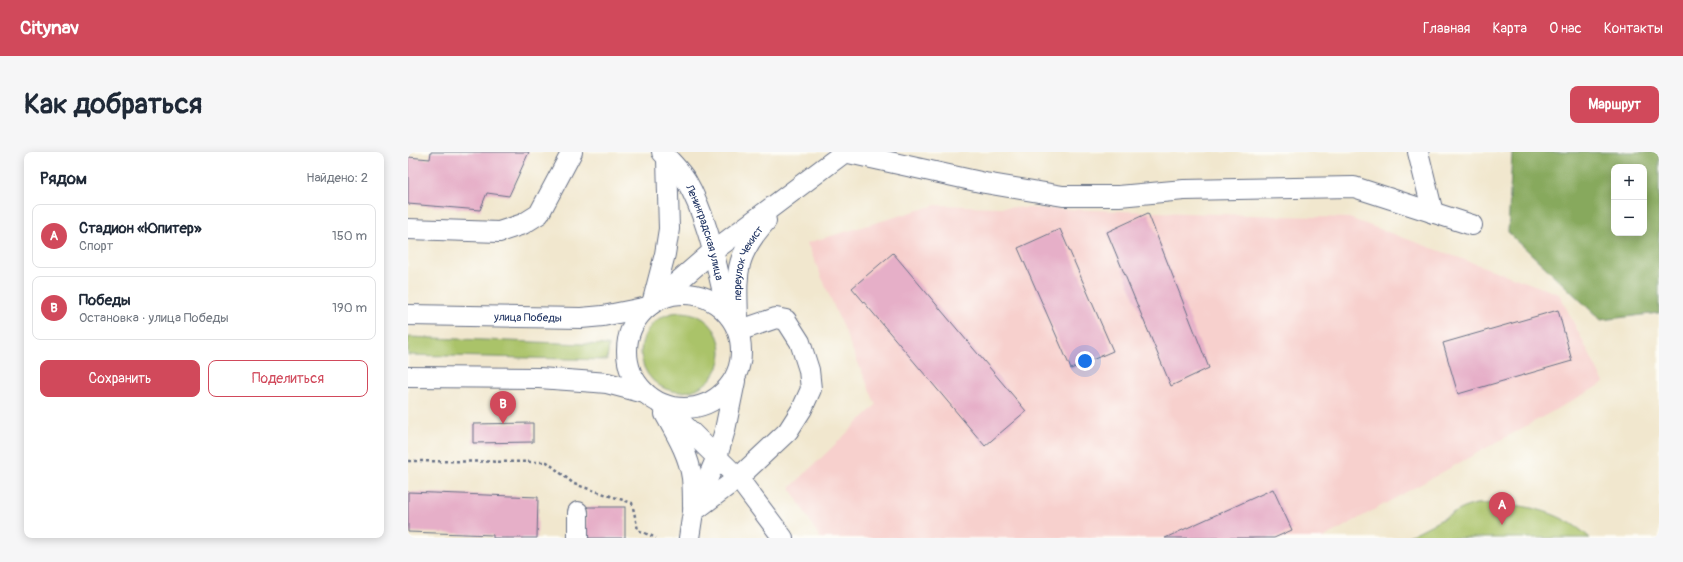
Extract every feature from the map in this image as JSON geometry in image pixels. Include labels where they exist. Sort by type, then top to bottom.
[{"type":"street","points":[[408,229],[499,232],[523,224],[538,214],[572,152]]},
{"type":"street","points":[[844,152],[985,183],[1063,196],[1119,196],[1184,190],[1354,188],[1472,226]]},
{"type":"street","name":"переулок Чекист","points":[[650,306],[712,252],[844,152]]},
{"type":"street","points":[[1418,152],[1433,213]]},
{"type":"street","name":"Ленинградская улица","points":[[664,155],[679,170],[701,213],[733,322]]},
{"type":"street","name":"Ленинградская улица","points":[[650,306],[665,254],[669,229],[664,155]]},
{"type":"street","name":"переулок Чекист","points":[[733,322],[738,267],[741,257],[750,241],[768,219],[778,202]]},
{"type":"street","points":[[689,538],[694,512],[717,457],[725,430],[735,379],[740,367],[741,355],[741,343],[733,322],[715,303],[692,294],[667,297],[650,306],[641,314],[631,330],[627,349],[627,358],[633,377],[684,425],[717,457],[738,478],[783,538]]},
{"type":"street","name":"улица Победы","points":[[408,315],[581,318],[603,316],[650,306]]},
{"type":"street","points":[[694,512],[738,478],[788,431],[802,409],[811,389],[809,370],[800,342],[786,320],[776,318],[733,322]]},
{"type":"street","points":[[408,376],[539,378],[608,383],[656,400],[688,409],[703,406],[722,395],[735,379]]},
{"type":"street","points":[[656,400],[671,425],[687,459],[692,478],[694,512]]},
{"type":"street","points":[[578,512],[578,538]]},
{"type":"path","points":[[408,461],[547,462],[574,484],[632,503],[638,530],[656,538]]},
{"type":"shaded area","points":[[936,205],[1349,218],[1559,294],[1604,383],[1323,538],[820,538],[790,488],[876,405],[807,243]]},
{"type":"green space","points":[[1512,152],[1659,152],[1659,313],[1601,320],[1508,232]]},
{"type":"green space","points":[[681,312],[696,315],[709,324],[718,337],[721,352],[718,367],[709,380],[696,389],[681,392],[666,389],[653,380],[644,367],[641,352],[644,337],[653,324],[666,315]]},
{"type":"green space","points":[[408,337],[609,345],[607,360],[408,355]]},
{"type":"green space","points":[[1476,504],[1507,504],[1537,509],[1565,520],[1590,538],[1405,538],[1466,507]]},
{"type":"building","points":[[431,152],[529,152],[509,196],[487,193],[480,210],[408,204],[408,157],[430,159]]},
{"type":"building","points":[[1148,213],[1209,368],[1171,386],[1107,232]]},
{"type":"building","points":[[1060,229],[1113,351],[1071,369],[1018,248]]},
{"type":"building","points":[[893,253],[1026,411],[985,446],[852,288]]},
{"type":"building","points":[[1558,310],[1572,361],[1458,394],[1443,343]]},
{"type":"building","points":[[533,423],[533,442],[473,443],[473,424]]},
{"type":"building","points":[[1273,489],[1292,530],[1274,538],[1165,538]]},
{"type":"building","points":[[408,492],[538,497],[537,538],[493,538],[493,535],[408,532]]},
{"type":"building","points":[[586,507],[625,507],[625,538],[586,538]]},
{"type":"place","name":"Победы","points":[[503,424]]},
{"type":"place","name":"Стадион «Юпитер»","points":[[1502,525]]}]
